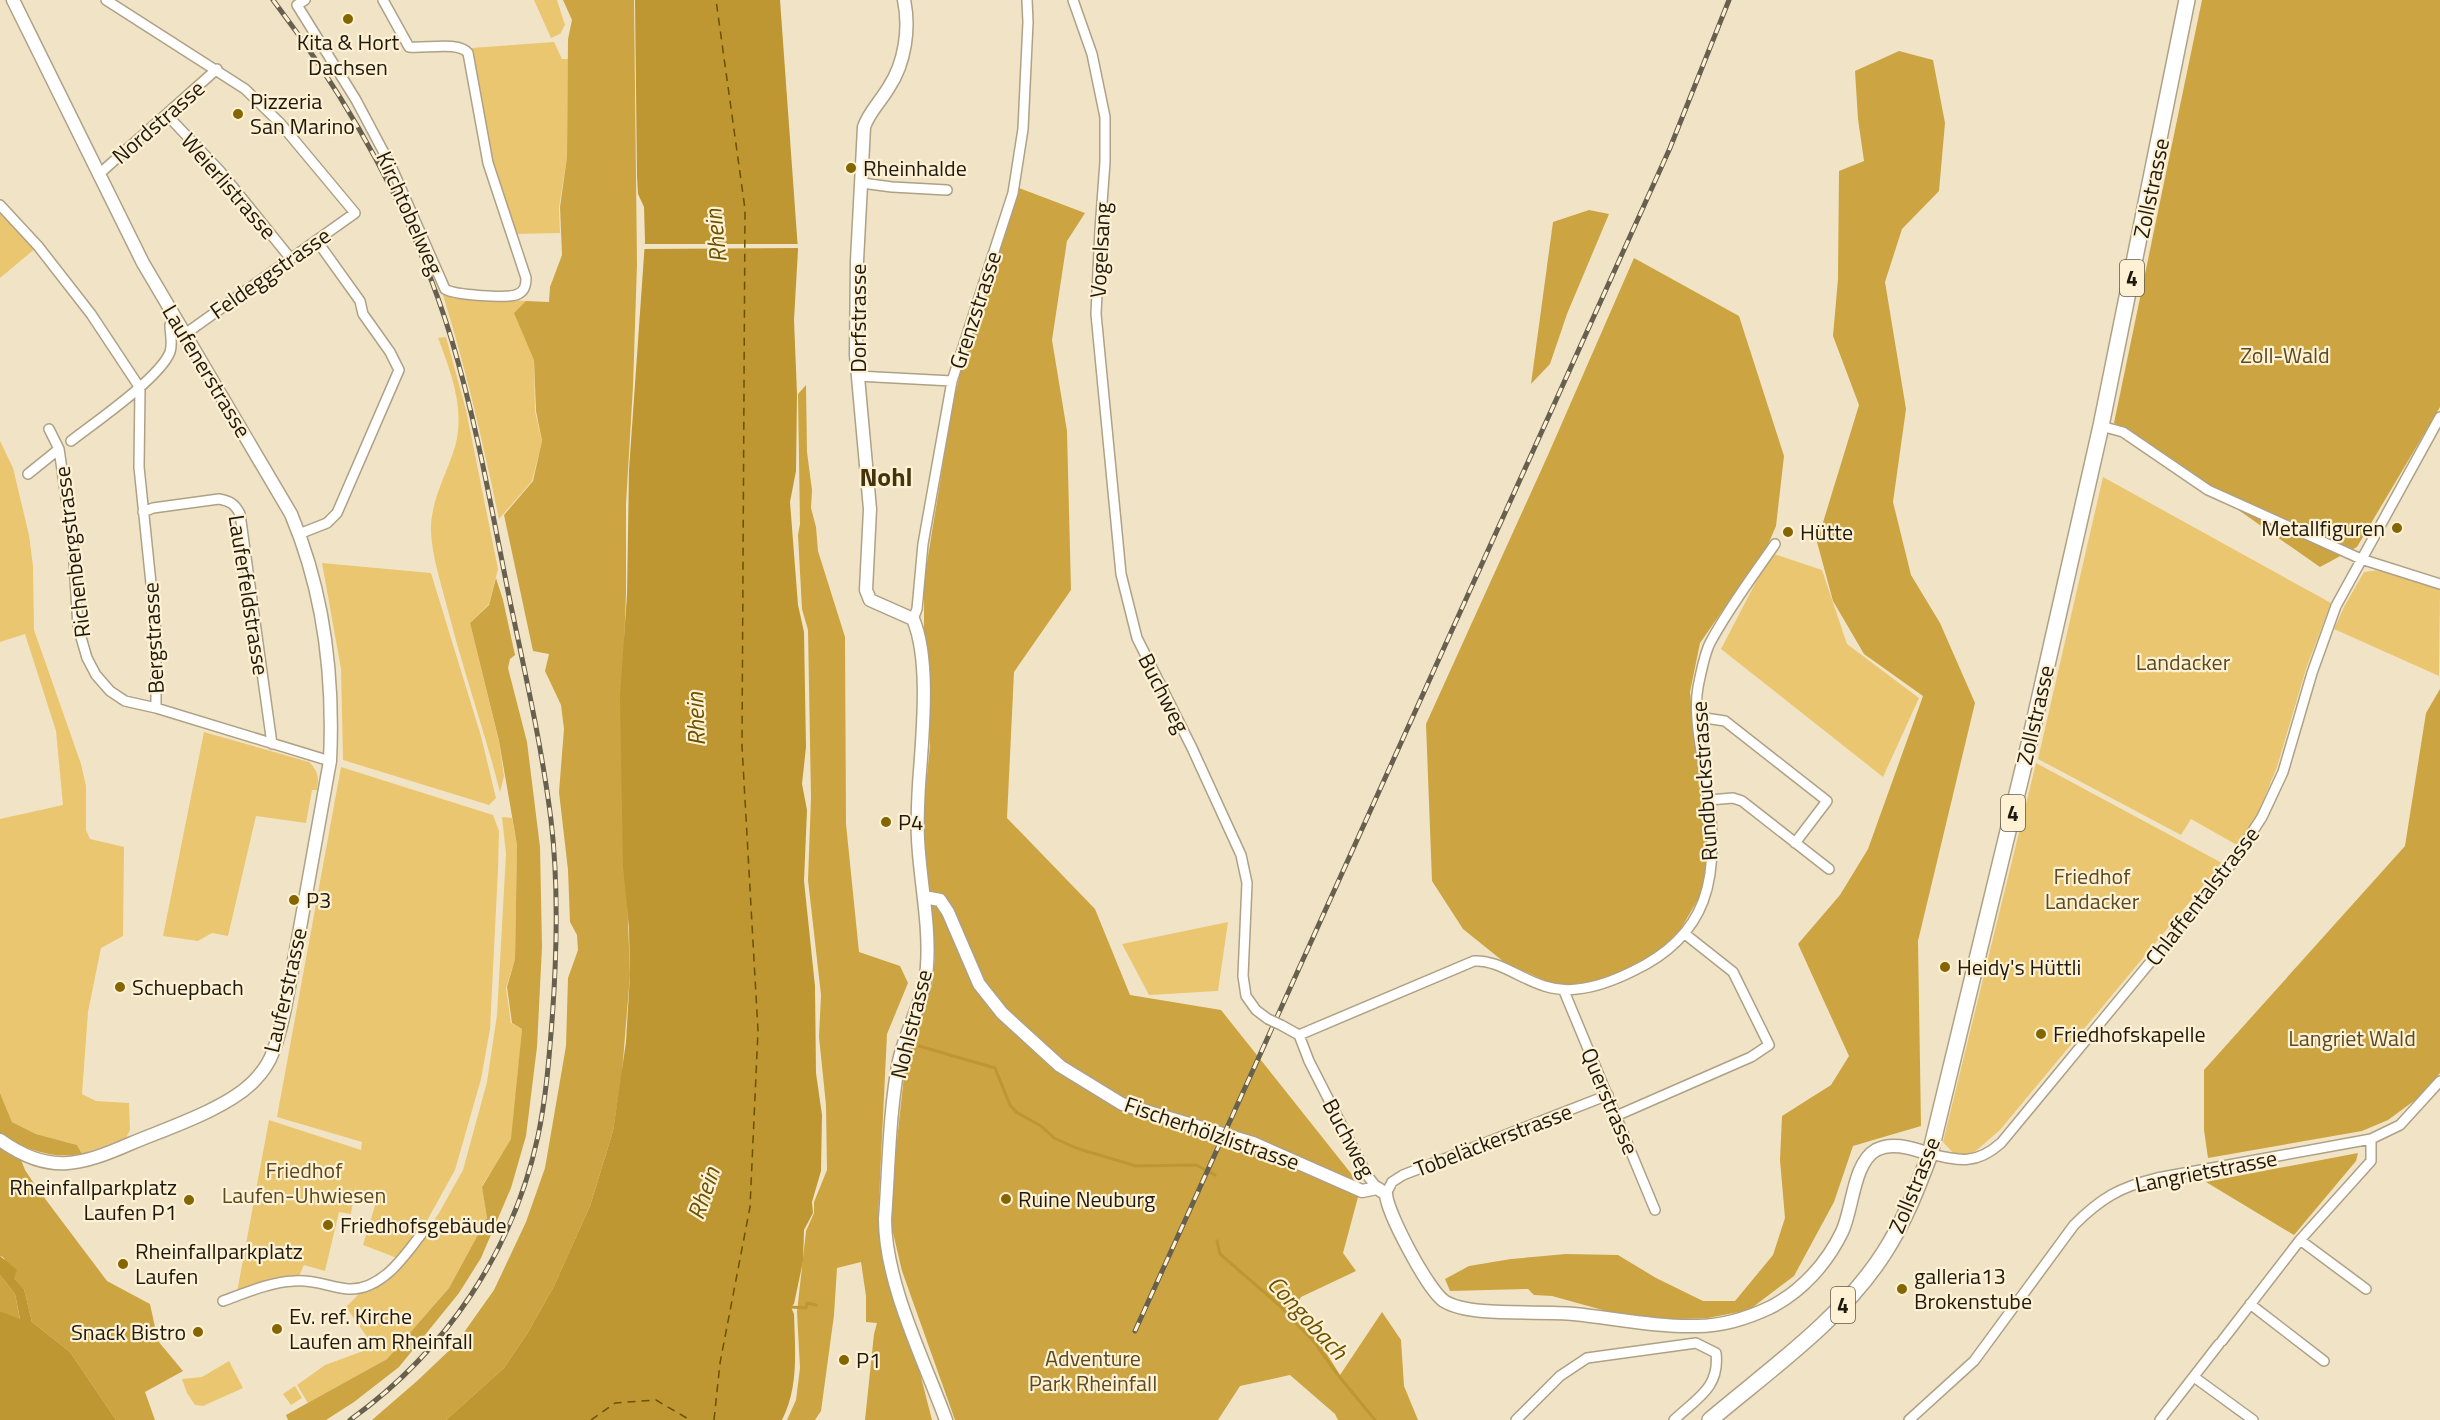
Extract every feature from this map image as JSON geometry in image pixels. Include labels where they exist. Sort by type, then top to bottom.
[{"type":"main road","name":"Zollstrasse","points":[[1710,1420],[1821,1326],[1869,1274],[1899,1228],[1917,1191],[1929,1154],[2030,740],[2101,426],[2187,0]]},
{"type":"street","name":"Laufenerstrasse","points":[[13,0],[143,263],[284,502],[299,534],[306,551],[328,659],[331,689],[330,761]]},
{"type":"street","points":[[106,0],[217,69]]},
{"type":"street","name":"Kirchtobelweg","points":[[301,2],[391,166],[445,289],[454,293],[516,295],[525,289],[526,278],[488,163],[470,58],[465,48],[457,46],[409,47],[383,0]]},
{"type":"street","name":"Dorfstrasse","points":[[904,0],[907,20],[904,50],[890,86],[872,111],[864,127],[857,261],[857,376],[870,509],[866,590],[870,600],[913,619]]},
{"type":"street","name":"Grenzstrasse","points":[[913,619],[917,609],[923,544],[952,381],[1013,193],[1023,129],[1027,0]]},
{"type":"street","name":"Vogelsang","points":[[1073,0],[1092,54],[1105,117],[1106,162],[1096,314],[1114,503]]},
{"type":"street","name":"Nordstrasse","points":[[98,175],[217,69]]},
{"type":"street","name":"Feldeggstrasse","points":[[185,334],[355,213],[280,123],[245,88],[217,69]]},
{"type":"street","name":"Weierlistrasse","points":[[166,115],[220,171],[291,259]]},
{"type":"street","points":[[861,183],[892,188],[948,190]]},
{"type":"street","points":[[0,205],[38,246],[85,305],[140,388]]},
{"type":"street","points":[[299,534],[327,524],[337,513],[399,370],[396,361],[363,314],[360,301],[317,241]]},
{"type":"street","points":[[71,441],[140,388],[169,355],[172,343],[170,325],[174,317]]},
{"type":"street","points":[[857,376],[952,381]]},
{"type":"street","name":"Bergstrasse","points":[[140,388],[139,467],[156,632],[156,708],[330,761]]},
{"type":"street","name":"Chlaffentalstrasse","points":[[1929,1154],[1968,1160],[1989,1154],[2001,1143],[2233,862],[2262,817],[2283,772],[2326,630],[2361,559],[2440,417]]},
{"type":"street","points":[[2101,426],[2123,432],[2208,490],[2361,559],[2440,584]]},
{"type":"street","name":"Richenbergstrasse","points":[[49,429],[59,449],[73,546],[78,627],[87,658],[96,675],[110,691],[125,700],[156,708]]},
{"type":"street","points":[[28,474],[59,449]]},
{"type":"street","name":"Lauferfeldstrasse","points":[[143,512],[153,508],[219,499],[237,506],[240,514],[272,744]]},
{"type":"street","name":"Buchweg","points":[[1114,503],[1121,574],[1137,638],[1192,748],[1241,855],[1246,884],[1243,976],[1246,996],[1256,1010],[1299,1035],[1309,1061],[1367,1175],[1381,1191],[1398,1229],[1433,1289],[1443,1300],[1457,1307],[1490,1311],[1551,1312],[1697,1326],[1723,1324],[1747,1317],[1773,1306],[1801,1287],[1824,1263],[1842,1231],[1859,1173],[1870,1154],[1878,1149],[1894,1146],[1929,1154]]},
{"type":"street","name":"Rundbuckstrasse","points":[[1299,1035],[1474,961],[1490,962],[1540,986],[1564,991],[1610,982],[1656,960],[1685,934],[1709,884],[1713,853],[1710,800],[1698,717],[1698,689],[1709,645],[1775,544]]},
{"type":"street","name":"Nohlstrasse","points":[[913,619],[920,638],[922,674],[923,738],[918,838],[924,897],[927,966],[923,989],[906,1036],[897,1074],[885,1232],[894,1281],[946,1420]]},
{"type":"street","points":[[1698,717],[1725,721],[1827,801],[1795,843]]},
{"type":"street","name":"Lauferstrasse","points":[[0,1140],[29,1158],[59,1164],[78,1162],[134,1142],[217,1106],[244,1091],[255,1080],[273,1054],[279,1034],[330,761]]},
{"type":"street","points":[[1710,800],[1733,798],[1742,801],[1829,869]]},
{"type":"street","name":"Fischerhölzlistrasse","points":[[924,897],[940,900],[948,912],[979,984],[1002,1013],[1060,1066],[1122,1104],[1253,1143],[1362,1191],[1381,1191]]},
{"type":"street","points":[[1616,1116],[1751,1057],[1769,1045],[1733,972],[1685,934]]},
{"type":"street","name":"Querstrasse","points":[[1564,991],[1655,1210]]},
{"type":"street","name":"Langrietstrasse","points":[[1909,1420],[1974,1361],[2074,1225],[2092,1207],[2114,1192],[2157,1178],[2371,1139],[2400,1125],[2440,1081]]},
{"type":"street","name":"Tobeläckerstrasse","points":[[1381,1191],[1403,1175],[1608,1095]]},
{"type":"street","points":[[2160,1420],[2300,1240],[2371,1161],[2371,1139]]},
{"type":"street","points":[[224,1301],[275,1284],[294,1281],[350,1289],[365,1288],[378,1281],[422,1233]]},
{"type":"street","points":[[2300,1240],[2366,1289]]},
{"type":"street","points":[[2250,1304],[2324,1361]]},
{"type":"street","points":[[1516,1420],[1560,1376],[1587,1358],[1696,1343],[1716,1353],[1718,1369],[1710,1387],[1674,1420]]},
{"type":"street","points":[[2194,1377],[2253,1420]]},
{"type":"green space","points":[[534,0],[557,0],[565,25],[560,34],[551,38]]},
{"type":"green space","points":[[563,0],[634,0],[637,264],[626,504],[626,594],[621,725],[630,975],[622,1073],[613,1131],[590,1206],[554,1286],[527,1334],[504,1368],[446,1420],[372,1420],[455,1345],[494,1290],[526,1222],[545,1168],[566,1046],[568,978],[578,950],[577,935],[570,922],[568,870],[559,792],[564,729],[561,705],[545,671],[549,654],[533,651],[504,515],[533,481],[542,441],[536,411],[534,360],[514,313],[526,301],[549,302],[550,287],[562,255],[560,207],[567,157],[568,39],[572,20]]},
{"type":"green space","name":"Zoll-Wald","points":[[2202,0],[2440,0],[2440,407],[2357,547],[2320,567],[2114,423]]},
{"type":"green space","points":[[554,42],[562,59],[568,59],[567,157],[559,208],[560,233],[514,234],[490,163],[471,48]]},
{"type":"green space","points":[[1899,51],[1933,60],[1945,123],[1939,191],[1902,229],[1885,282],[1906,409],[1893,502],[1911,575],[1940,623],[1975,703],[1918,941],[1921,1126],[1853,1146],[1834,1202],[1794,1276],[1749,1310],[1708,1318],[1654,1320],[1628,1317],[1552,1296],[1534,1295],[1528,1289],[1450,1291],[1445,1279],[1469,1266],[1566,1254],[1618,1255],[1656,1278],[1703,1301],[1735,1301],[1773,1255],[1785,1218],[1780,1160],[1782,1116],[1831,1085],[1849,1056],[1798,944],[1840,895],[1868,849],[1923,696],[1864,654],[1833,601],[1817,542],[1859,405],[1833,336],[1838,279],[1839,171],[1864,161],[1855,71]]},
{"type":"green space","name":"Adventure Park Rheinfall","points":[[1019,188],[1085,213],[1067,241],[1052,340],[1067,431],[1071,590],[1014,672],[1007,818],[1095,909],[1130,995],[1221,1010],[1361,1186],[1343,1253],[1356,1271],[1301,1297],[1297,1306],[1340,1375],[1382,1312],[1401,1340],[1404,1386],[1418,1420],[1338,1420],[1335,1414],[1290,1375],[1240,1386],[1218,1420],[955,1420],[902,1271],[891,1224],[896,1150],[906,1057],[932,986],[935,958],[921,834],[930,746],[924,581],[953,403],[968,341]]},
{"type":"green space","points":[[0,210],[36,248],[0,278]]},
{"type":"green space","points":[[1589,210],[1609,214],[1567,314],[1550,364],[1531,384],[1553,222]]},
{"type":"green space","points":[[1634,258],[1739,316],[1784,456],[1776,526],[1760,563],[1700,643],[1690,692],[1708,861],[1700,896],[1680,930],[1652,957],[1613,980],[1561,988],[1504,962],[1463,929],[1432,881],[1426,724]]},
{"type":"green space","points":[[443,295],[527,301],[534,360],[535,411],[542,442],[532,481],[499,519],[474,406]]},
{"type":"green space","points":[[446,337],[466,410],[498,569],[489,604],[470,623],[499,742],[504,776],[500,792],[452,627],[432,541],[433,512],[453,453],[459,424],[453,380],[438,338]]},
{"type":"green space","points":[[806,385],[811,508],[816,527],[818,551],[845,637],[846,824],[859,952],[900,966],[908,983],[887,1034],[878,1219],[881,1247],[913,1346],[932,1420],[865,1420],[877,1323],[866,1322],[866,1296],[861,1262],[837,1268],[834,1315],[821,1411],[815,1420],[787,1420],[796,1400],[800,1368],[797,1312],[806,1231],[814,1213],[814,1202],[827,1170],[826,1105],[819,1037],[821,995],[808,880],[811,798],[808,630],[802,609],[798,535],[800,524],[798,394]]},
{"type":"green space","points":[[0,441],[13,468],[29,535],[33,566],[34,630],[81,764],[86,786],[86,830],[90,839],[124,847],[123,936],[101,948],[88,1012],[82,1094],[96,1101],[129,1103],[130,1130],[126,1138],[82,1154],[77,1145],[36,1134],[12,1122],[0,1093],[0,819],[63,805],[56,731],[25,634],[0,642]]},
{"type":"green space","name":"Landacker","points":[[2103,477],[2331,603],[2306,669],[2277,767],[2258,813],[2237,845],[2191,819],[2181,835],[2038,759]]},
{"type":"green space","points":[[1771,553],[1822,570],[1847,644],[1919,698],[1883,777],[1721,649]]},
{"type":"green space","points":[[322,563],[431,573],[481,736],[496,798],[489,805],[343,760],[341,669]]},
{"type":"green space","points":[[2379,570],[2440,590],[2439,676],[2334,629],[2364,572]]},
{"type":"green space","points":[[496,578],[515,655],[510,659],[508,668],[527,742],[540,847],[542,947],[537,1047],[526,1136],[511,1188],[481,1258],[459,1293],[399,1367],[354,1402],[326,1420],[288,1420],[286,1415],[387,1359],[449,1288],[487,1218],[482,1187],[511,1139],[522,1029],[512,1023],[507,987],[515,959],[517,845],[499,741],[470,623],[489,605]]},
{"type":"green space","name":"Langriet Wald","points":[[2440,689],[2440,1073],[2418,1098],[2388,1120],[2362,1131],[2208,1158],[2204,1130],[2204,1070],[2405,846],[2426,713]]},
{"type":"green space","points":[[204,732],[309,762],[316,771],[318,782],[317,790],[312,790],[306,823],[256,816],[228,936],[212,933],[198,941],[163,936]]},
{"type":"green space","name":"Friedhof Landacker","points":[[2036,763],[2222,863],[2000,1130],[1971,1155],[1953,1153],[1943,1142]]},
{"type":"green space","name":"Friedhof Laufen-Uhwiesen","points":[[341,767],[493,815],[499,831],[498,869],[490,1029],[481,1079],[455,1170],[423,1228],[397,1258],[363,1245],[377,1199],[355,1193],[356,1183],[351,1214],[339,1212],[325,1271],[304,1265],[299,1276],[275,1281],[271,1278],[237,1292],[269,1120],[361,1150],[362,1142],[277,1117]]},
{"type":"green space","points":[[502,817],[512,818],[517,845],[515,959],[506,988],[511,1023],[522,1029],[512,1139],[482,1186],[487,1218],[449,1288],[387,1359],[308,1403],[297,1385],[325,1365],[374,1347],[346,1307],[359,1294],[374,1290],[410,1255],[439,1213],[463,1170],[487,1082],[497,1015],[506,854]]},
{"type":"green space","points":[[1228,922],[1218,991],[1149,995],[1122,944]]},
{"type":"green space","points":[[0,1093],[12,1122],[36,1134],[77,1145],[82,1154],[46,1154],[14,1142],[25,1170],[37,1188],[107,1281],[150,1304],[158,1341],[183,1371],[145,1392],[155,1420],[116,1420],[70,1352],[32,1322],[24,1289],[14,1278],[3,1257],[0,1256]]},
{"type":"green space","points":[[2358,1153],[2356,1161],[2294,1235],[2206,1182]]},
{"type":"green space","points":[[0,1275],[15,1294],[20,1320],[0,1311]]},
{"type":"green space","points":[[229,1361],[243,1388],[203,1406],[195,1405],[182,1379],[202,1377]]},
{"type":"green space","points":[[295,1386],[302,1398],[291,1405],[283,1394]]},
{"type":"water","name":"Rhein","points":[[635,0],[780,0],[798,250],[794,320],[797,394],[796,471],[790,502],[798,605],[804,632],[806,747],[802,784],[807,810],[804,881],[815,986],[816,1073],[822,1115],[821,1171],[812,1202],[813,1213],[804,1230],[803,1261],[794,1304],[791,1307],[794,1314],[794,1381],[782,1420],[446,1420],[504,1368],[527,1334],[554,1286],[590,1206],[613,1131],[626,1042],[630,975],[629,928],[623,866],[620,696],[627,595],[629,470],[645,241],[644,207],[638,194],[637,177]]},
{"type":"water","points":[[0,1256],[17,1270],[14,1278],[24,1289],[32,1322],[70,1352],[116,1420],[0,1420],[0,1311],[20,1319],[15,1294],[0,1275]]},
{"type":"pier","points":[[642,244],[800,244],[801,248],[641,249]]},
{"type":"waterway","name":"Congobach","points":[[919,1046],[995,1068],[1010,1105],[1016,1112],[1041,1126],[1054,1138],[1076,1148],[1136,1166],[1196,1165],[1215,1175]]},
{"type":"waterway","name":"Congobach","points":[[1217,1241],[1220,1254],[1279,1305],[1315,1343],[1375,1420]]},
{"type":"waterway","points":[[787,1304],[791,1307],[806,1308],[807,1303],[816,1305]]},
{"type":"ferry route","points":[[714,1420],[720,1363],[750,1207],[758,1031],[742,746],[745,209],[716,0]]},
{"type":"ferry route","points":[[591,1420],[615,1403],[656,1400],[690,1420]]},
{"type":"railway","points":[[273,0],[329,79],[378,163],[419,250],[452,341],[477,440],[533,713],[551,820],[555,870],[555,971],[551,1035],[538,1136],[527,1179],[493,1259],[445,1331],[384,1393],[350,1420]]},
{"type":"railway","points":[[1135,1331],[1670,148],[1729,0]]},
{"type":"place","name":"Kita & Hort Dachsen","points":[[348,19]]},
{"type":"place","name":"Pizzeria San Marino","points":[[238,114]]},
{"type":"place","name":"Rheinhalde","points":[[851,168]]},
{"type":"place","name":"Metallfiguren","points":[[2397,528]]},
{"type":"place","name":"Hütte","points":[[1788,532]]},
{"type":"place","name":"P4","points":[[886,822]]},
{"type":"place","name":"P3","points":[[294,900]]},
{"type":"place","name":"Heidy's Hüttli","points":[[1945,967]]},
{"type":"place","name":"Schuepbach","points":[[120,987]]},
{"type":"place","name":"Friedhofskapelle","points":[[2041,1034]]},
{"type":"place","name":"Ruine Neuburg","points":[[1006,1199]]},
{"type":"place","name":"Rheinfallparkplatz Laufen P1","points":[[189,1200]]},
{"type":"place","name":"Friedhofsgebäude","points":[[328,1225]]},
{"type":"place","name":"Rheinfallparkplatz Laufen","points":[[123,1264]]},
{"type":"place","name":"galleria13 Brokenstube","points":[[1902,1289]]},
{"type":"place","name":"Ev. ref. Kirche Laufen am Rheinfall","points":[[277,1329]]},
{"type":"place","name":"Snack Bistro","points":[[198,1332]]},
{"type":"place","name":"P1","points":[[844,1360]]},
{"type":"district","name":"Nohl","points":[[886,476]]}]
